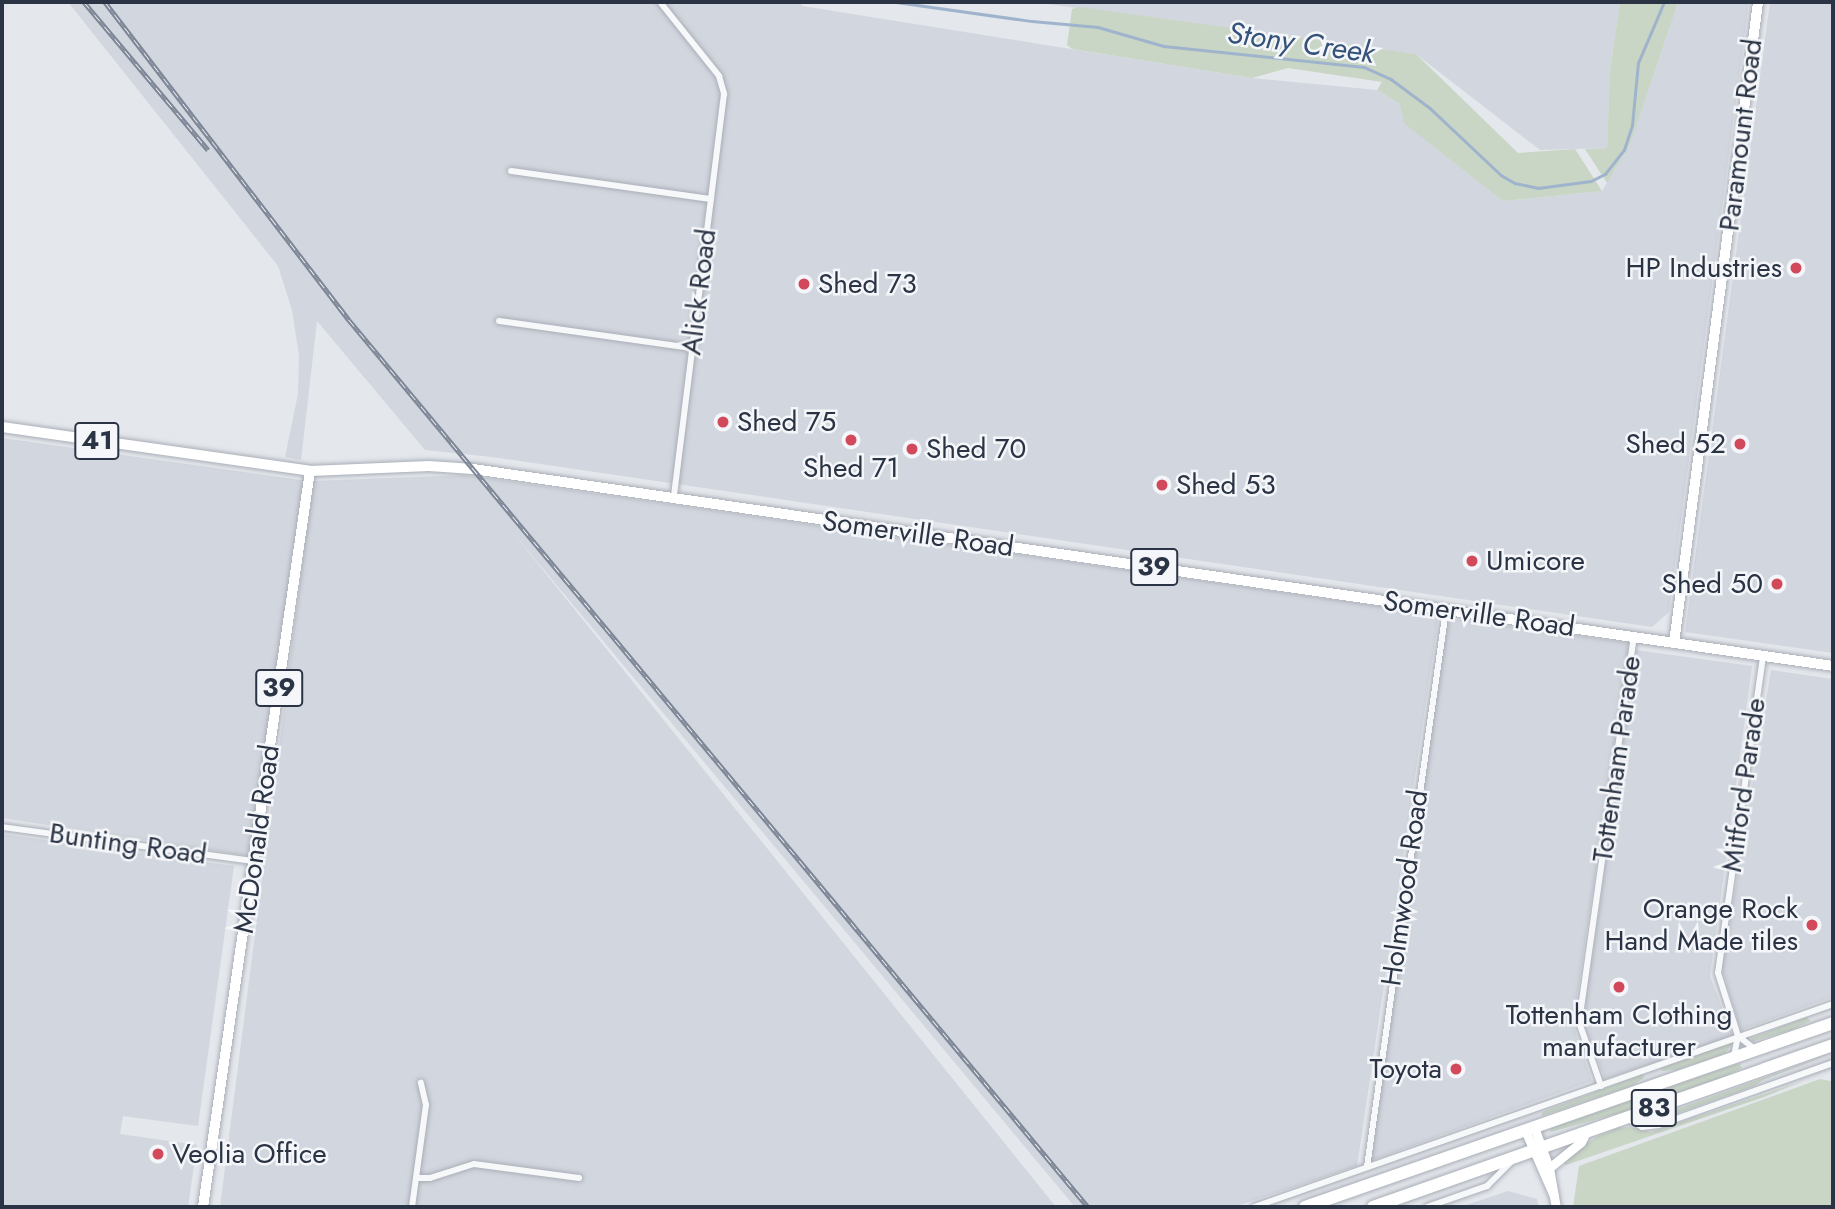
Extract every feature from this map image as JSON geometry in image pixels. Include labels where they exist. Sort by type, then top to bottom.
[{"type":"highway","name":"83","points":[[1305,1207],[1833,1023]]},
{"type":"highway","name":"83","points":[[1373,1207],[1833,1045]]},
{"type":"highway","points":[[1745,1054],[1747,1060],[1766,1068]]},
{"type":"main road","name":"Paramount Road","points":[[1674,643],[1758,2]]},
{"type":"main road","name":"Somerville Road","points":[[2,427],[310,471],[429,466],[457,468],[1833,666]]},
{"type":"main road","name":"McDonald Road","points":[[203,1207],[310,471]]},
{"type":"street","name":"Alick Road","points":[[660,2],[709,63],[723,86],[723,107],[674,498]]},
{"type":"street","points":[[511,171],[711,199]]},
{"type":"street","points":[[499,321],[692,348]]},
{"type":"street","name":"Holmwood Road","points":[[1367,1167],[1446,610]]},
{"type":"street","name":"Tottenham Parade","points":[[1601,1086],[1579,1023],[1634,637]]},
{"type":"street","name":"Mitford Parade","points":[[1738,1036],[1718,973],[1763,656]]},
{"type":"street","name":"Bunting Road","points":[[2,827],[254,861]]},
{"type":"street","points":[[1254,1207],[1833,1004]]},
{"type":"street","points":[[1738,1036],[1745,1054]]},
{"type":"street","points":[[1738,1036],[1745,1054]]},
{"type":"street","points":[[1626,1118],[1633,1124],[1648,1128],[1833,1063]]},
{"type":"street","points":[[412,1207],[426,1105],[421,1083]]},
{"type":"street","points":[[1520,1115],[1529,1129],[1556,1207]]},
{"type":"street","points":[[1549,1168],[1581,1142],[1586,1132]]},
{"type":"street","points":[[1430,1146],[1447,1158]]},
{"type":"street","points":[[1537,1150],[1549,1168],[1553,1196]]},
{"type":"street","points":[[1427,1207],[1487,1186],[1516,1157]]},
{"type":"street","points":[[416,1178],[430,1178],[474,1164],[579,1178]]},
{"type":"shaded area","points":[[68,2],[801,2],[802,6],[1252,78],[1377,90],[1400,104],[1503,201],[1602,191],[1630,144],[1673,8],[1681,2],[1749,2],[1669,612],[1652,627],[492,457],[425,450],[317,321],[301,460],[285,457],[298,394],[299,356],[292,310],[278,266]]},
{"type":"shaded area","points":[[1033,2],[1620,2],[1610,70],[1607,148],[1540,150],[1416,54]]},
{"type":"shaded area","points":[[1770,2],[1833,2],[1833,653],[1685,632]]},
{"type":"shaded area","points":[[2,438],[308,481],[255,857],[2,818]]},
{"type":"shaded area","points":[[465,475],[1439,615],[1357,1166],[1234,1207],[1075,1207],[509,528],[1056,1207],[220,1207],[313,481]]},
{"type":"shaded area","points":[[1447,618],[1629,643],[1573,1024],[1592,1081],[1370,1161]]},
{"type":"shaded area","points":[[1636,650],[1752,666],[1710,976],[1733,1037],[1605,1079],[1583,1022]]},
{"type":"shaded area","points":[[1771,670],[1833,679],[1833,997],[1741,1030],[1722,970]]},
{"type":"shaded area","points":[[2,834],[234,866],[198,1126],[123,1116],[120,1134],[197,1145],[188,1207],[2,1207]]},
{"type":"shaded area","points":[[1508,1191],[1537,1199],[1539,1207],[1460,1207]]},
{"type":"green space","points":[[1620,2],[1678,2],[1630,144],[1607,183],[1585,149],[1607,148],[1610,70]]},
{"type":"green space","points":[[1080,7],[1416,54],[1518,153],[1575,149],[1602,191],[1503,201],[1404,123],[1400,104],[1377,90],[1382,82],[1288,68],[1252,78],[1072,49],[1067,45],[1072,9]]},
{"type":"green space","points":[[1807,1017],[1810,1021],[1791,1030],[1751,1042],[1752,1038]]},
{"type":"green space","points":[[1732,1042],[1726,1053],[1710,1059],[1676,1070],[1662,1071],[1660,1068]]},
{"type":"green space","points":[[1833,1053],[1763,1080],[1755,1086],[1650,1123],[1639,1123]]},
{"type":"green space","points":[[1739,1063],[1742,1068],[1723,1077],[1623,1112],[1551,1132],[1550,1129],[1554,1127]]},
{"type":"green space","points":[[1643,1074],[1644,1078],[1631,1086],[1542,1116],[1541,1113],[1547,1110]]},
{"type":"green space","points":[[1833,1077],[1833,1207],[1573,1207],[1579,1166],[1820,1079],[1831,1081]]},
{"type":"green space","points":[[1803,1081],[1566,1165],[1562,1161],[1596,1137],[1618,1128],[1630,1127],[1651,1132]]},
{"type":"waterway","name":"Stony Creek","points":[[896,2],[1032,21],[1098,27],[1164,46],[1364,67],[1391,79],[1430,108],[1501,175],[1515,183],[1538,188],[1591,181],[1605,174],[1624,150],[1632,125],[1638,63],[1664,2]]},
{"type":"railway","points":[[84,2],[208,150]]},
{"type":"railway","points":[[105,2],[349,320],[1088,1207]]},
{"type":"place","name":"HP Industries","points":[[1796,268]]},
{"type":"place","name":"Shed 73","points":[[804,284]]},
{"type":"place","name":"Shed 75","points":[[723,422]]},
{"type":"place","name":"Shed 71","points":[[851,440]]},
{"type":"place","name":"Shed 52","points":[[1740,444]]},
{"type":"place","name":"Shed 70","points":[[912,449]]},
{"type":"place","name":"Shed 53","points":[[1162,485]]},
{"type":"place","name":"Umicore","points":[[1472,561]]},
{"type":"place","name":"Shed 50","points":[[1777,584]]},
{"type":"place","name":"Orange Rock Hand Made tiles","points":[[1812,925]]},
{"type":"place","name":"Tottenham Clothing manufacturer","points":[[1619,987]]},
{"type":"place","name":"Toyota","points":[[1456,1069]]},
{"type":"place","name":"Veolia Office","points":[[158,1154]]}]
